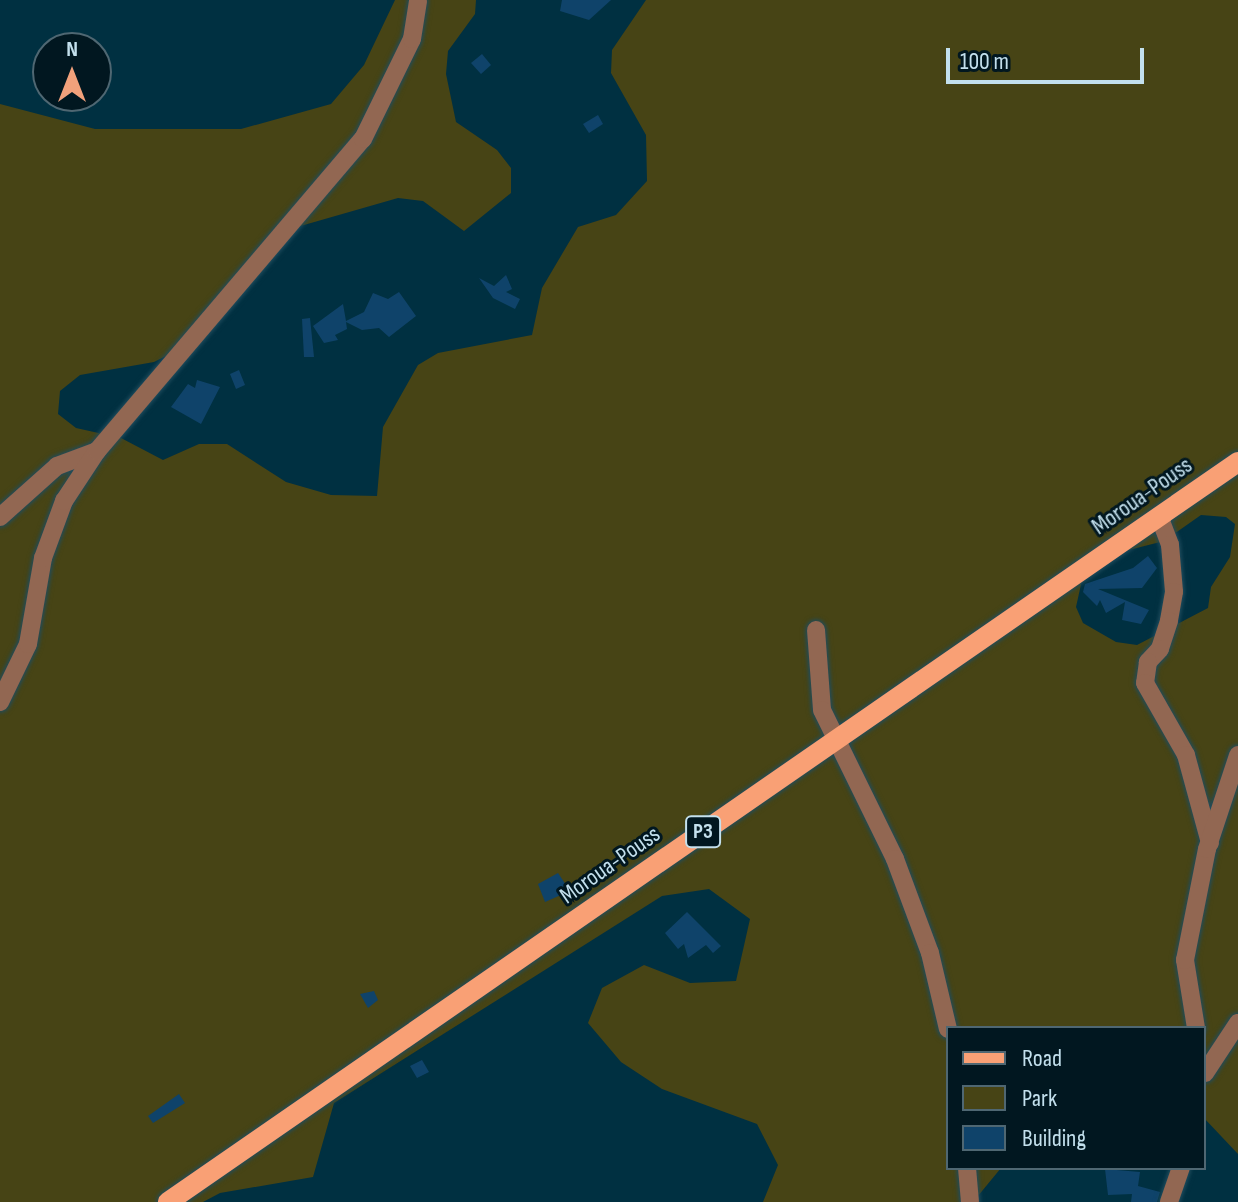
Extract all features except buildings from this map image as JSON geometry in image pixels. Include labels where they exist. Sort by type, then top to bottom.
[{"type":"main road","name":"Moroua-Pouss","points":[[168,1202],[1238,462]]},
{"type":"street","points":[[0,702],[28,644],[43,558],[64,501],[97,451],[363,139],[412,39],[418,0]]},
{"type":"street","points":[[0,517],[57,466],[97,451]]},
{"type":"street","points":[[1159,516],[1170,545],[1174,592],[1169,621],[1160,649],[1148,662],[1145,683],[1186,755],[1210,843]]},
{"type":"street","points":[[816,630],[822,710],[895,859],[930,953],[947,1026]]},
{"type":"street","points":[[1196,1026],[1185,960],[1210,843],[1238,755]]},
{"type":"street","points":[[1206,1070],[1238,1023]]},
{"type":"street","points":[[967,1170],[970,1202]]},
{"type":"street","points":[[1169,1202],[1180,1170]]},
{"type":"green space","points":[[395,0],[476,0],[475,14],[448,51],[446,74],[456,122],[497,150],[511,168],[511,193],[464,231],[423,201],[398,198],[297,227],[198,340],[154,362],[80,375],[60,391],[58,414],[76,428],[121,438],[163,460],[199,444],[227,444],[286,482],[331,495],[377,496],[383,427],[418,365],[438,353],[532,335],[542,288],[578,227],[616,215],[647,181],[646,135],[611,73],[612,50],[646,0],[1238,0],[1238,1154],[1206,1120],[1206,1026],[946,1026],[946,1170],[999,1170],[973,1202],[763,1202],[778,1165],[757,1124],[662,1089],[621,1062],[588,1023],[602,988],[644,965],[690,983],[736,981],[750,919],[709,889],[662,896],[334,1103],[313,1177],[220,1193],[203,1202],[0,1202],[0,104],[95,129],[241,129],[331,104],[364,65]],"holes":[[[1201,515],[1226,517],[1235,524],[1230,557],[1211,587],[1208,608],[1137,645],[1116,642],[1083,623],[1076,607],[1082,580],[1125,551],[1164,541]]]}]
